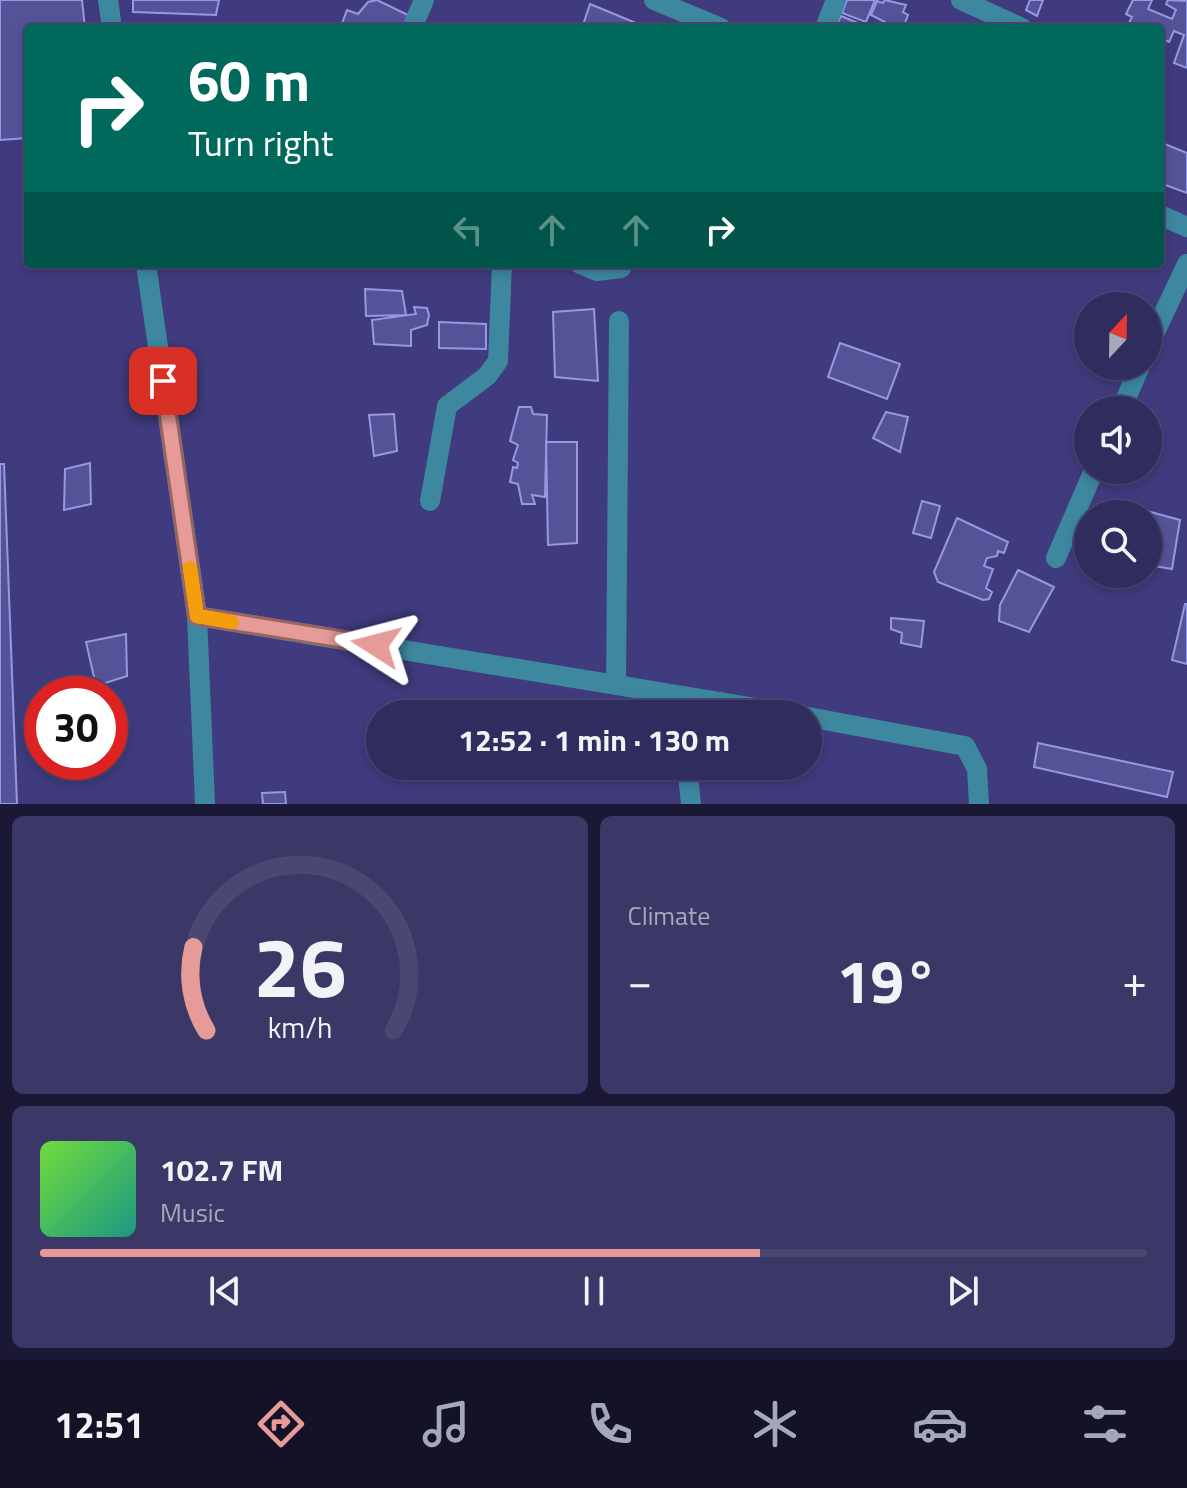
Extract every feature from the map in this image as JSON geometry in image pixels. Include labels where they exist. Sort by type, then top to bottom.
[{"type":"street","points":[[108,0],[111,24]]},
{"type":"street","points":[[414,24],[424,0]]},
{"type":"street","points":[[654,0],[708,24]]},
{"type":"street","points":[[827,24],[836,0]]},
{"type":"street","points":[[961,0],[1013,24]]},
{"type":"street","points":[[1164,217],[1187,227]]},
{"type":"street","points":[[1162,317],[1187,264]]},
{"type":"street","points":[[147,268],[197,616],[205,804]]},
{"type":"street","points":[[430,501],[447,406],[487,376],[498,361],[502,268]]},
{"type":"street","points":[[590,268],[597,271],[621,268]]},
{"type":"street","points":[[616,685],[619,321]]},
{"type":"street","points":[[1056,558],[1088,484]]},
{"type":"street","points":[[197,616],[616,685],[667,700]]},
{"type":"street","points":[[822,720],[965,746],[977,769],[979,804]]},
{"type":"street","points":[[688,780],[691,804]]},
{"type":"building","points":[[0,0],[82,0],[85,24],[24,24],[24,138],[0,140]]},
{"type":"building","points":[[133,0],[219,0],[216,15],[133,12]]},
{"type":"building","points":[[377,0],[408,15],[405,24],[342,24],[347,10],[358,14],[368,2]]},
{"type":"building","points":[[847,0],[875,0],[866,22],[842,13]]},
{"type":"building","points":[[885,0],[906,5],[903,12],[908,15],[905,24],[884,24],[871,15],[877,1],[883,3]]},
{"type":"building","points":[[1030,0],[1043,0],[1037,16],[1026,10]]},
{"type":"building","points":[[1133,0],[1152,0],[1148,9],[1172,19],[1176,10],[1166,4],[1168,0],[1187,1],[1187,68],[1174,63],[1184,35],[1174,31],[1169,42],[1164,40],[1164,24],[1128,24],[1132,17],[1126,14]]},
{"type":"building","points":[[590,4],[638,24],[583,24]]},
{"type":"building","points":[[841,16],[861,24],[837,24]]},
{"type":"building","points":[[1164,144],[1187,153],[1187,193],[1164,184]]},
{"type":"building","points":[[365,289],[402,291],[406,315],[366,316]]},
{"type":"building","points":[[414,307],[427,308],[429,315],[427,325],[411,330],[411,346],[374,344],[372,320],[416,314]]},
{"type":"building","points":[[594,309],[598,381],[555,377],[553,312]]},
{"type":"building","points":[[439,322],[486,324],[486,349],[439,348]]},
{"type":"building","points":[[840,343],[900,364],[887,399],[828,377]]},
{"type":"building","points":[[519,407],[531,407],[533,414],[547,415],[545,497],[532,495],[535,504],[522,504],[518,484],[510,482],[513,467],[517,468],[518,463],[513,460],[518,445],[510,441]]},
{"type":"building","points":[[886,412],[908,417],[900,452],[873,438]]},
{"type":"building","points":[[394,414],[397,451],[374,456],[369,415]]},
{"type":"building","points":[[546,442],[577,442],[577,543],[548,545]]},
{"type":"building","points":[[90,463],[91,504],[64,510],[65,469]]},
{"type":"building","points":[[0,464],[4,464],[17,804],[0,804]]},
{"type":"building","points":[[922,501],[940,506],[931,538],[913,533]]},
{"type":"building","points":[[1162,515],[1180,520],[1172,569],[1162,567]]},
{"type":"building","points":[[957,518],[1008,542],[1004,553],[998,551],[997,556],[987,558],[984,566],[993,569],[986,588],[992,592],[989,599],[983,600],[938,582],[934,572]]},
{"type":"building","points":[[1018,570],[1054,587],[1029,632],[999,621],[1000,605]]},
{"type":"building","points":[[1187,604],[1187,664],[1172,660]]},
{"type":"building","points":[[891,618],[924,621],[921,647],[901,643],[902,633],[891,629]]},
{"type":"building","points":[[126,634],[127,676],[94,676],[86,642]]},
{"type":"building","points":[[1038,743],[1173,772],[1167,797],[1034,767]]},
{"type":"building","points":[[285,792],[286,804],[263,804],[262,793]]},
{"type":"slow traffic","points":[[190,568],[197,616],[232,622]]},
{"type":"route","points":[[163,381],[197,616],[376,645]]}]
